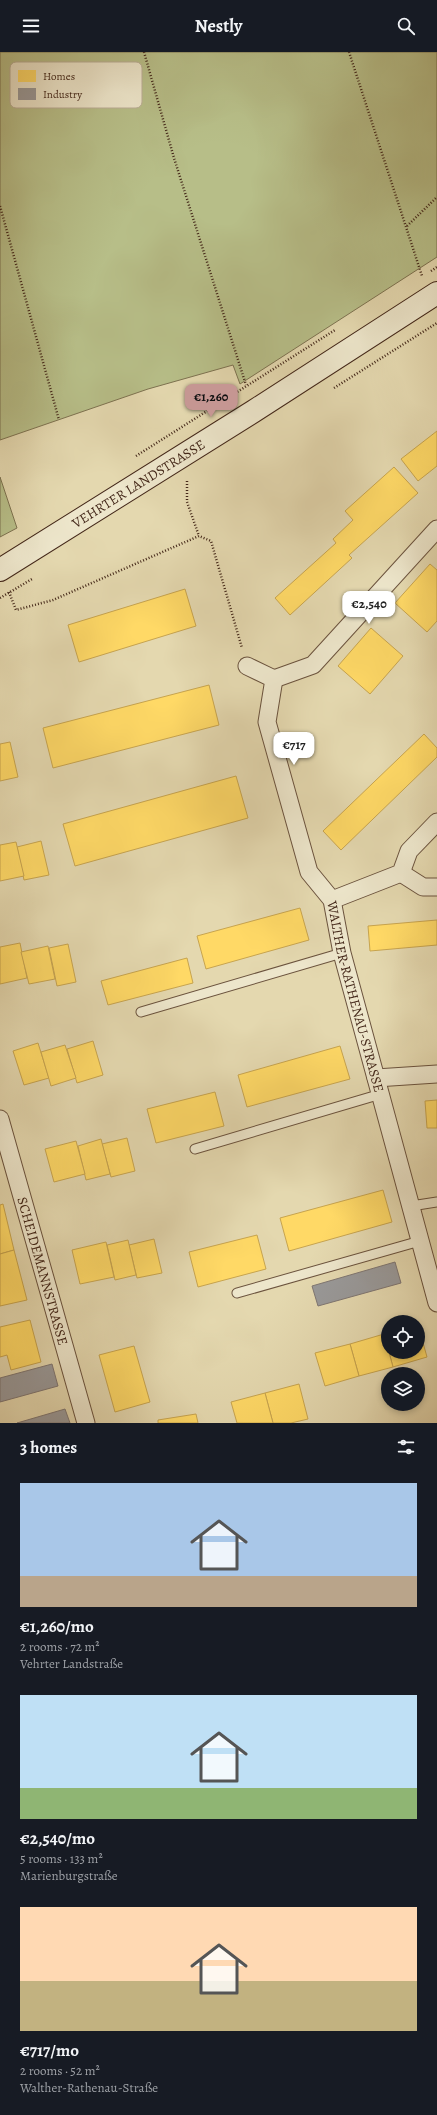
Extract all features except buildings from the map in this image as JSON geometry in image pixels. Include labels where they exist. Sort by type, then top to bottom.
[{"type":"main road","name":"VEHRTER LANDSTRASSE","points":[[0,570],[234,424],[437,293]]},
{"type":"street","points":[[247,666],[274,679],[313,666],[437,529]]},
{"type":"street","name":"WALTHER-RATHENAU-STRASSE","points":[[274,679],[267,722],[309,872],[332,900],[342,953],[437,1303]]},
{"type":"street","points":[[332,900],[401,873],[409,851],[437,822]]},
{"type":"street","points":[[401,873],[423,887],[437,887]]},
{"type":"street","points":[[378,1086],[437,1074]]},
{"type":"street","name":"SCHEIDEMANNSTRASSE","points":[[0,1119],[86,1423]]},
{"type":"lane","points":[[141,1012],[342,953]]},
{"type":"lane","points":[[195,1149],[378,1086]]},
{"type":"lane","points":[[411,1206],[437,1202]]},
{"type":"lane","points":[[237,1293],[420,1241]]},
{"type":"path","points":[[144,52],[174,158],[246,385]]},
{"type":"path","points":[[349,52],[407,226],[422,276]]},
{"type":"path","points":[[407,226],[437,197]]},
{"type":"path","points":[[0,206],[59,420]]},
{"type":"path","points":[[187,481],[187,502],[199,536]]},
{"type":"path","points":[[9,593],[16,610],[53,600],[199,536],[211,541],[247,666]]},
{"type":"green space","points":[[0,52],[437,52],[437,257],[240,384],[233,365],[148,389],[0,440]]},
{"type":"green space","points":[[0,477],[17,528],[0,537]]}]
